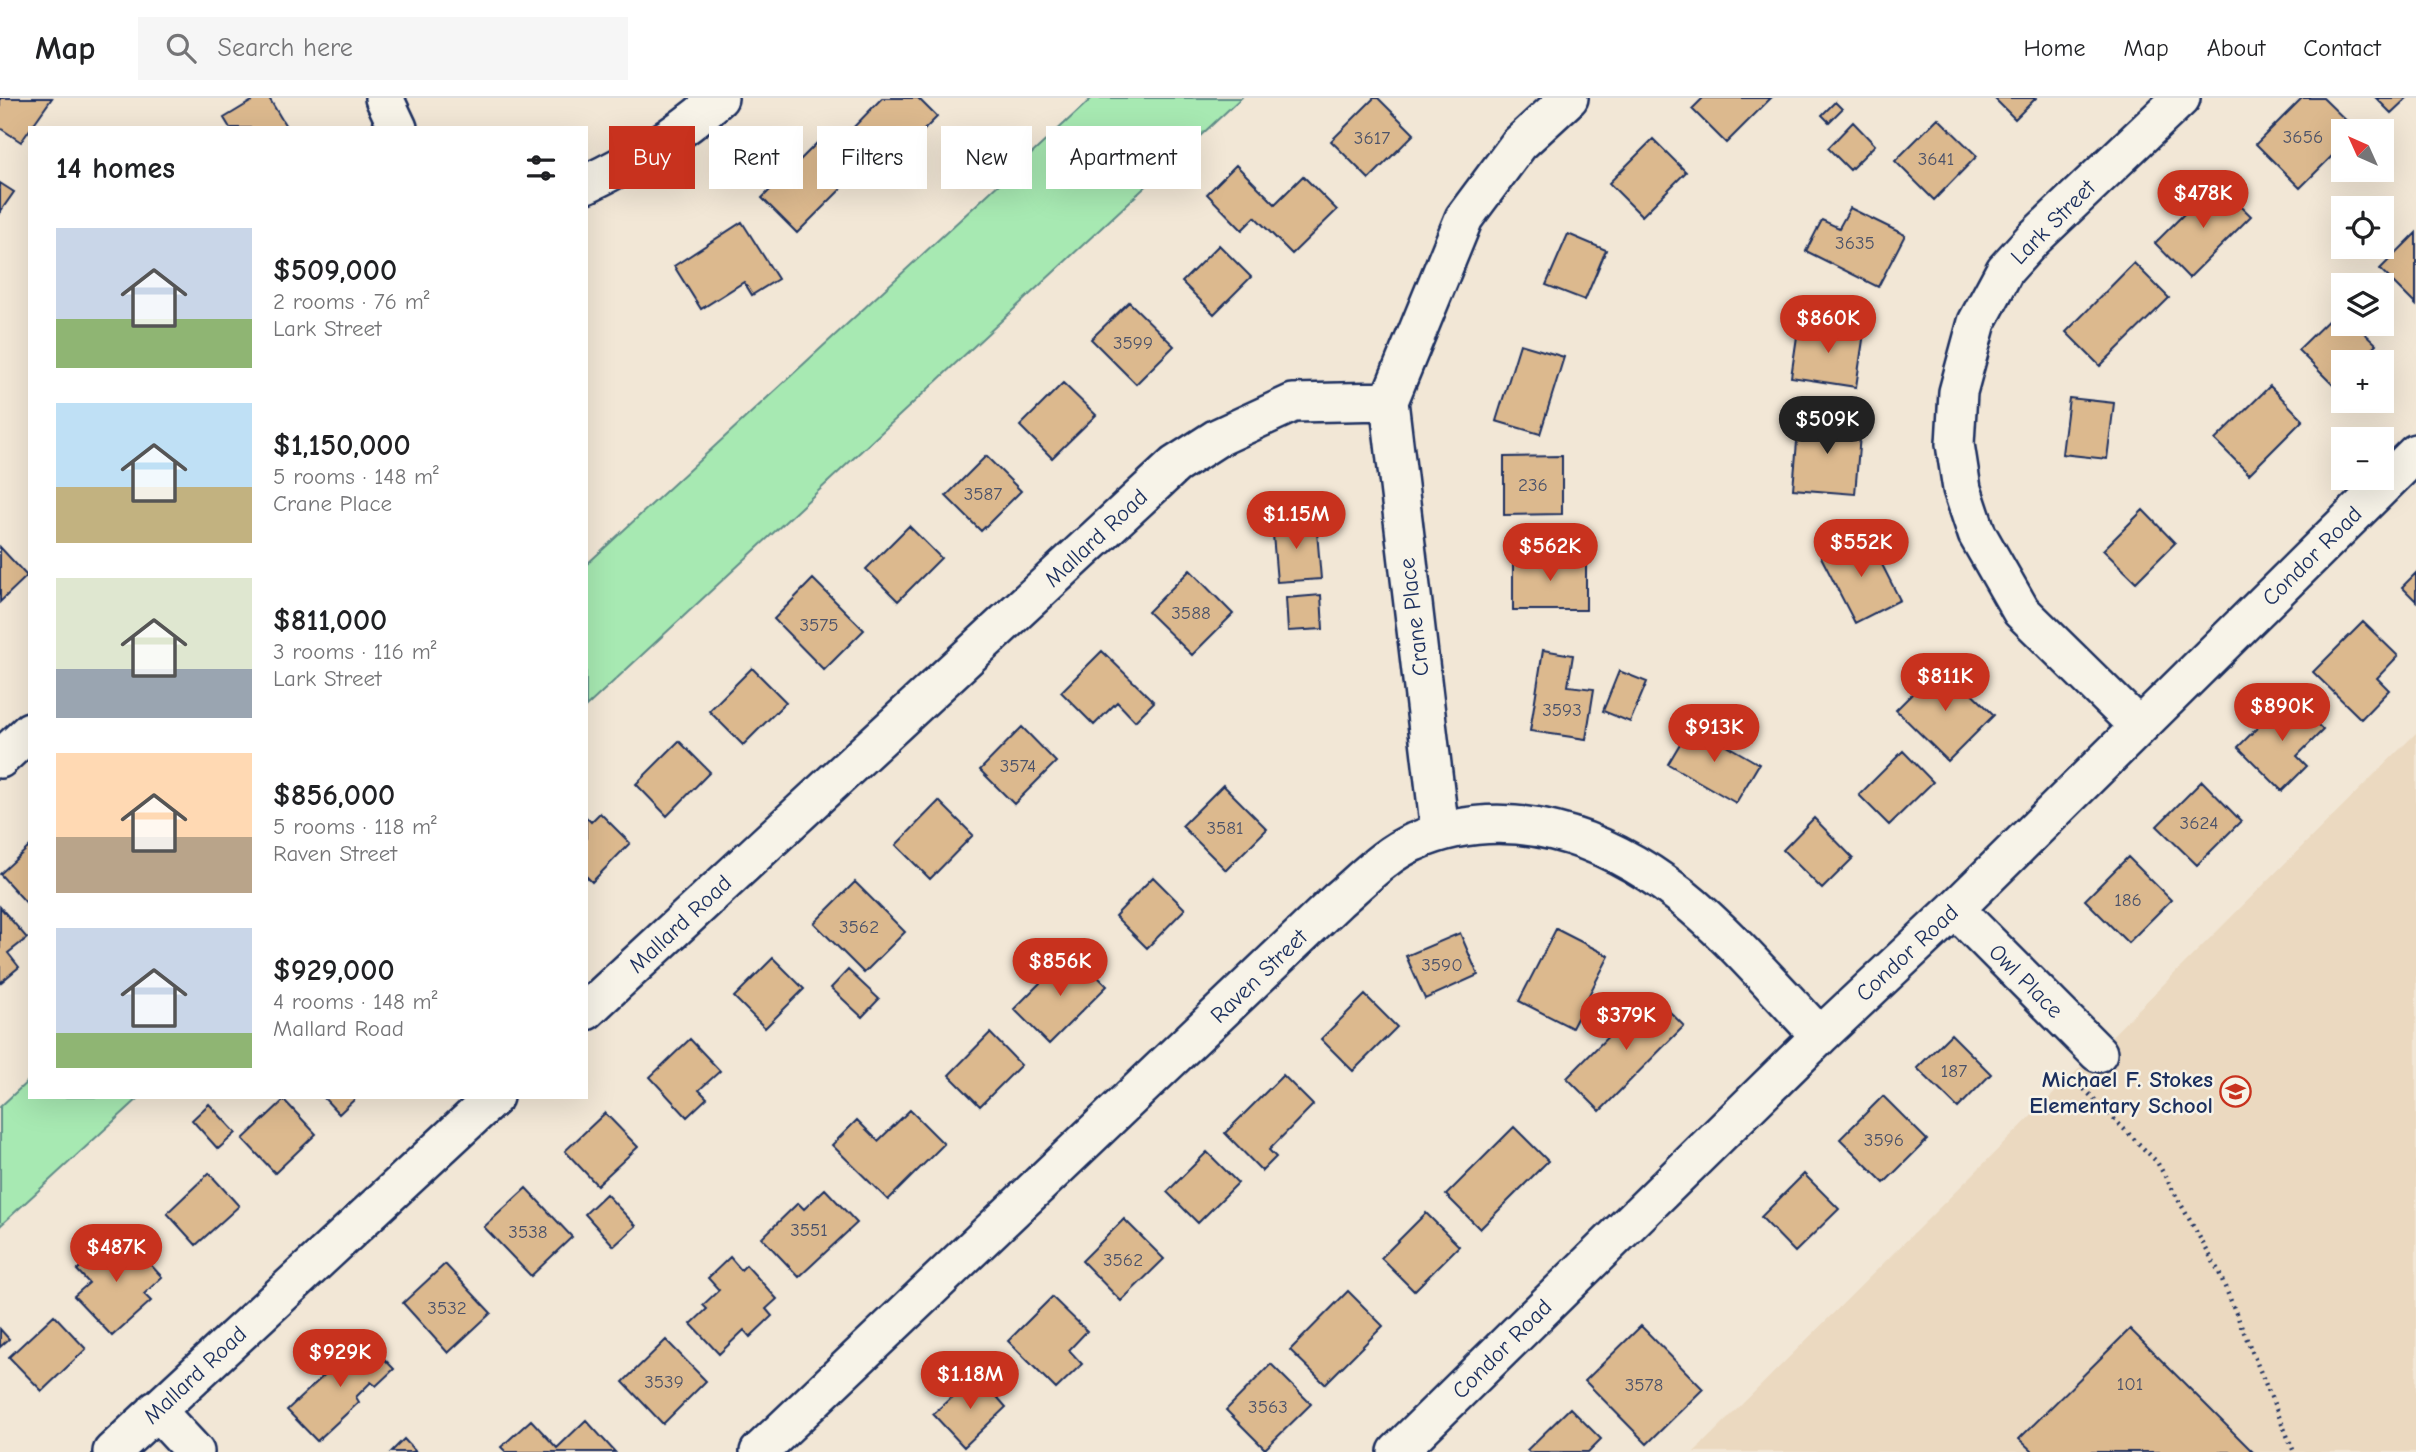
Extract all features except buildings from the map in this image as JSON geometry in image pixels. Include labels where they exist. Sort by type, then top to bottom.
[{"type":"street","points":[[384,98],[397,126]]},
{"type":"street","points":[[588,183],[634,161],[693,122],[719,98]]},
{"type":"street","points":[[1389,401],[1464,218],[1520,144],[1569,98]]},
{"type":"street","name":"Lark Street","points":[[2139,727],[2021,611],[1976,534],[1962,489],[1955,444],[1957,405],[1977,322],[2005,271],[2033,239],[2181,98]]},
{"type":"street","name":"Crane Place","points":[[1389,401],[1440,832]]},
{"type":"street","name":"Mallard Road","points":[[588,1009],[1175,465],[1217,438],[1293,403],[1389,401]]},
{"type":"street","name":"Condor Road","points":[[1397,1452],[1820,1035],[1955,909],[2416,453]]},
{"type":"street","points":[[0,759],[28,733]]},
{"type":"street","name":"Raven Street","points":[[759,1452],[1339,900],[1384,860],[1412,842],[1470,825],[1508,823],[1550,830],[1595,844],[1680,895],[1715,926],[1820,1035]]},
{"type":"street","name":"Owl Place","points":[[1955,909],[2098,1053]]},
{"type":"street","name":"Mallard Road","points":[[112,1452],[492,1099]]},
{"type":"street","points":[[156,1410],[195,1452]]},
{"type":"path","points":[[2076,1081],[2157,1162],[2218,1270],[2294,1452]]},
{"type":"shaded area","name":"Michael F. Stokes Elementary School","points":[[2416,733],[2416,1452],[1694,1452]]},
{"type":"green space","points":[[1092,98],[1241,98],[1201,135],[1201,126],[1062,126]]},
{"type":"green space","points":[[1046,140],[1046,189],[1143,189],[588,705],[588,563],[993,189],[1032,189],[1032,153]]},
{"type":"green space","points":[[28,1081],[28,1099],[138,1099],[0,1226],[0,1107]]},
{"type":"place","name":"Michael F. Stokes Elementary School","points":[[2236,1092]]}]
